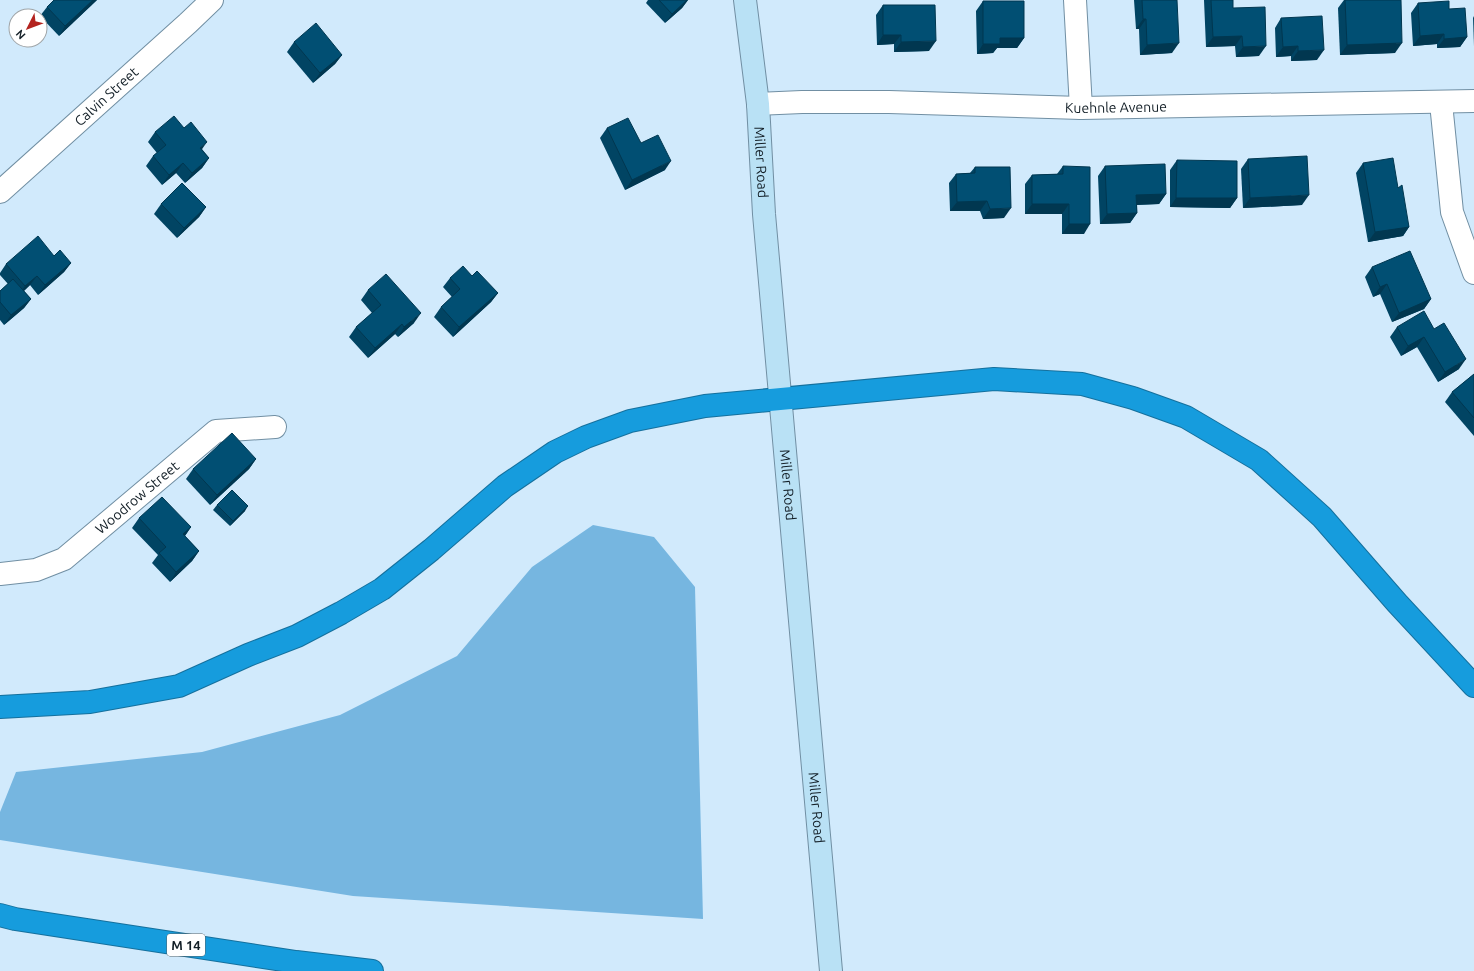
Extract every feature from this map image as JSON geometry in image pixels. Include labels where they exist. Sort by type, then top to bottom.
[{"type":"highway","points":[[0,707],[90,702],[179,686],[248,655],[297,636],[382,589],[431,550],[505,486],[555,452],[586,437],[630,421],[704,406],[994,379],[1082,384],[1133,398],[1186,417],[1259,460],[1322,517],[1397,603],[1474,686]]},
{"type":"highway","name":"M 14","points":[[0,915],[15,919],[296,962],[372,971]]},
{"type":"main road","name":"Miller Road","points":[[745,0],[758,104],[764,214],[830,962]]},
{"type":"street","name":"Calvin Street","points":[[0,192],[212,0]]},
{"type":"street","points":[[1075,0],[1081,108]]},
{"type":"street","name":"Kuehnle Avenue","points":[[758,104],[802,102],[889,102],[1081,108],[1474,101]]},
{"type":"street","points":[[1441,102],[1452,212],[1474,273]]},
{"type":"street","name":"Woodrow Street","points":[[0,574],[36,570],[64,559],[216,431],[275,427]]},
{"type":"shaded area","points":[[593,525],[654,537],[695,587],[703,919],[353,896],[0,840],[0,812],[16,772],[202,752],[340,715],[457,656],[532,567]]},
{"type":"building","points":[[54,0],[93,0],[65,26],[47,7]]},
{"type":"building","points":[[659,0],[687,0],[672,14]]},
{"type":"building","points":[[1142,0],[1177,0],[1179,43],[1147,45],[1146,19],[1143,19]]},
{"type":"building","points":[[1211,0],[1233,0],[1233,8],[1265,7],[1266,46],[1243,47],[1242,36],[1213,37]]},
{"type":"building","points":[[1345,0],[1401,0],[1402,43],[1347,45]]},
{"type":"building","points":[[983,1],[1024,1],[1024,38],[1000,38],[1000,44],[983,44]]},
{"type":"building","points":[[1449,1],[1449,9],[1465,8],[1467,37],[1444,39],[1444,34],[1420,36],[1418,3]]},
{"type":"building","points":[[883,5],[935,5],[936,41],[901,42],[901,35],[883,35]]},
{"type":"building","points":[[1322,16],[1324,50],[1298,51],[1298,46],[1283,47],[1281,18]]},
{"type":"building","points":[[316,23],[342,55],[320,73],[294,42]]},
{"type":"building","points":[[174,116],[184,128],[191,122],[207,142],[200,148],[209,158],[192,173],[183,163],[169,175],[153,156],[166,145],[155,132]]},
{"type":"building","points":[[628,118],[641,143],[658,135],[671,161],[632,180],[607,128]]},
{"type":"building","points":[[1307,156],[1309,195],[1250,198],[1248,159]]},
{"type":"building","points":[[1393,158],[1398,188],[1402,185],[1409,227],[1375,232],[1363,163]]},
{"type":"building","points":[[1177,160],[1237,161],[1237,198],[1176,198]]},
{"type":"building","points":[[1165,164],[1166,194],[1136,195],[1137,213],[1107,214],[1105,166]]},
{"type":"building","points":[[1063,166],[1090,167],[1090,224],[1069,224],[1069,204],[1032,204],[1032,175],[1063,174]]},
{"type":"building","points":[[975,167],[1010,167],[1011,208],[990,209],[987,201],[957,202],[956,174],[975,173]]},
{"type":"building","points":[[182,183],[206,207],[184,228],[161,204]]},
{"type":"building","points":[[38,236],[54,256],[60,250],[71,263],[45,285],[37,276],[25,286],[6,264]]},
{"type":"building","points":[[1410,251],[1431,299],[1399,313],[1387,284],[1380,287],[1372,267]]},
{"type":"building","points":[[463,266],[472,276],[477,271],[498,293],[459,327],[441,307],[460,289],[450,278]]},
{"type":"building","points":[[386,274],[421,313],[404,327],[402,324],[375,348],[356,327],[381,305],[368,290]]},
{"type":"building","points":[[13,279],[31,299],[11,315],[0,302],[0,291]]},
{"type":"building","points":[[1424,311],[1434,329],[1444,323],[1466,359],[1445,372],[1424,337],[1408,346],[1397,327]]},
{"type":"building","points":[[1474,374],[1474,418],[1452,392]]},
{"type":"building","points":[[232,433],[256,459],[217,495],[193,469]]},
{"type":"building","points":[[232,490],[248,506],[233,521],[217,505]]},
{"type":"building","points":[[162,497],[191,527],[183,534],[199,551],[176,572],[159,553],[166,547],[139,518]]}]
